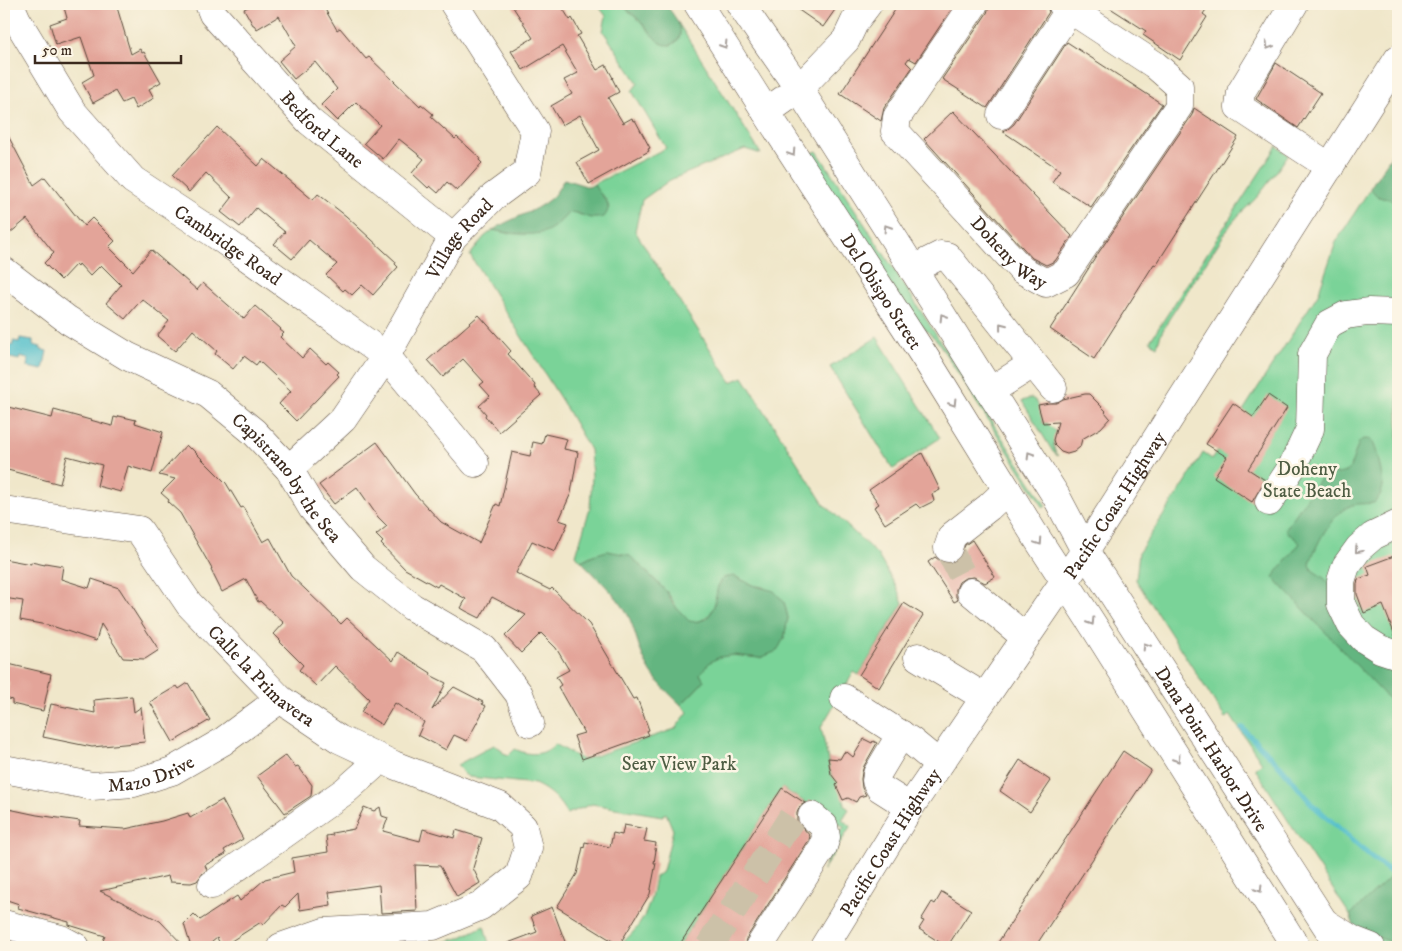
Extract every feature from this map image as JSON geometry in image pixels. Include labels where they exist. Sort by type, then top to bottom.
[{"type":"main road","name":"Cambridge Road","points":[[10,4],[17,20],[72,111],[133,180],[212,232],[386,356],[475,463]]},
{"type":"main road","name":"Bedford Lane","points":[[208,4],[214,14],[309,121],[453,237]]},
{"type":"main road","name":"Village Road","points":[[289,469],[343,419],[386,356],[453,237],[494,197],[527,172],[536,130],[454,4]]},
{"type":"main road","name":"Del Obispo Street","points":[[698,4],[928,362],[1064,580]]},
{"type":"main road","name":"Del Obispo Street","points":[[740,4],[799,89],[990,391],[1056,496],[1085,551]]},
{"type":"main road","points":[[766,112],[799,89],[846,40],[855,21],[868,4]]},
{"type":"main road","name":"Doheny Way","points":[[974,4],[897,117],[896,131],[1022,270],[1046,284],[1066,273],[1179,106],[1179,86],[1156,65],[1066,7]]},
{"type":"main road","points":[[1294,4],[1241,92],[1239,107],[1330,167]]},
{"type":"main road","points":[[1001,116],[1066,7]]},
{"type":"main road","name":"Pacific Coast Highway","points":[[824,947],[910,807],[1085,551],[1398,59]]},
{"type":"main road","points":[[913,269],[941,255],[947,256],[1052,388]]},
{"type":"main road","name":"Capistrano by the Sea","points":[[4,271],[68,320],[127,356],[208,394],[254,432],[289,469],[312,508],[363,568],[412,607],[484,649],[519,694],[530,724]]},
{"type":"main road","points":[[1269,502],[1292,467],[1310,429],[1312,354],[1329,324],[1346,315],[1368,312],[1398,313]]},
{"type":"main road","points":[[990,391],[1033,364]]},
{"type":"main road","points":[[948,548],[952,536],[1007,490]]},
{"type":"main road","name":"Calle la Primavera","points":[[4,510],[139,530],[189,604],[280,699],[339,739],[381,759],[500,806],[523,827],[528,848],[519,876],[481,906],[433,926],[324,932],[281,947]]},
{"type":"main road","points":[[1398,524],[1373,536],[1359,548],[1346,566],[1341,581],[1341,604],[1350,625],[1364,639],[1380,649],[1398,655]]},
{"type":"main road","name":"Dana Point Harbor Drive","points":[[1085,551],[1340,947]]},
{"type":"main road","name":"Dana Point Harbor Drive","points":[[1064,580],[1296,947]]},
{"type":"main road","points":[[971,592],[1026,637]]},
{"type":"main road","points":[[918,657],[984,697]]},
{"type":"main road","points":[[844,698],[901,734],[939,764]]},
{"type":"main road","name":"Mazo Drive","points":[[4,769],[92,786],[134,783],[172,771],[222,742],[280,699]]},
{"type":"main road","points":[[901,734],[877,774],[876,781],[880,788],[910,807]]},
{"type":"main road","points":[[212,885],[345,791],[381,759]]},
{"type":"main road","points":[[759,947],[825,843],[824,826],[812,816]]},
{"type":"main road","points":[[1322,920],[1353,940],[1371,947]]},
{"type":"main road","points":[[4,924],[61,939],[76,947]]},
{"type":"green space","name":"Seav View Park","points":[[597,4],[621,4],[657,40],[670,45],[677,41],[680,35],[677,21],[761,154],[745,149],[670,180],[642,200],[635,231],[731,382],[743,377],[823,503],[877,554],[897,588],[903,603],[859,675],[854,672],[821,727],[831,774],[838,783],[846,807],[849,809],[842,820],[851,826],[823,870],[835,841],[844,827],[782,788],[678,947],[617,947],[643,919],[650,900],[655,877],[663,871],[673,830],[666,813],[662,816],[592,804],[567,814],[554,796],[535,784],[469,777],[457,765],[494,745],[501,749],[503,753],[509,755],[515,749],[531,754],[541,753],[555,744],[583,760],[675,729],[688,712],[681,705],[704,681],[700,674],[710,662],[729,655],[760,658],[784,638],[788,618],[784,602],[763,587],[752,585],[734,576],[718,586],[712,611],[704,619],[689,622],[681,614],[665,590],[629,555],[593,555],[581,561],[576,555],[590,508],[592,477],[590,450],[562,401],[470,255],[484,237],[493,230],[507,233],[535,233],[563,218],[569,212],[576,212],[580,215],[609,208],[606,199],[597,191],[594,184],[666,148],[632,91],[638,83],[603,31],[606,16]]},
{"type":"green space","points":[[621,4],[665,4],[675,16],[679,26],[680,36],[677,41],[669,45],[660,42]]},
{"type":"green space","name":"Doheny State Beach","points":[[1398,145],[1398,947],[1392,947],[1375,943],[1355,928],[1350,915],[1255,768],[1262,763],[1230,715],[1225,718],[1136,580],[1139,552],[1203,453],[1212,459],[1318,294],[1336,242]]},
{"type":"green space","points":[[1398,145],[1398,204],[1377,196],[1370,188]]},
{"type":"green space","points":[[1277,146],[1288,155],[1258,196],[1231,224],[1169,319],[1157,346],[1150,341]]},
{"type":"green space","points":[[817,151],[1046,506],[1044,508],[938,342],[904,307],[808,155]]},
{"type":"green space","points":[[564,179],[589,187],[594,184],[607,203],[607,212],[604,217],[593,218],[569,212],[551,229],[544,232],[518,234],[493,230],[550,199]]},
{"type":"green space","points":[[877,337],[940,438],[893,469],[830,367]]},
{"type":"green space","points":[[1031,398],[1038,405],[1043,423],[1047,423],[1056,432],[1054,444],[1058,456],[1053,452],[1022,401]]},
{"type":"green space","points":[[1363,439],[1371,441],[1375,446],[1383,483],[1381,493],[1374,503],[1353,505],[1337,515],[1320,540],[1310,564],[1312,570],[1324,578],[1398,662],[1398,709],[1273,577],[1300,543],[1285,530],[1325,471],[1337,474],[1349,470],[1359,442]]},
{"type":"green space","points":[[607,551],[629,555],[667,592],[673,604],[689,621],[696,622],[706,619],[711,613],[718,586],[723,578],[734,576],[752,585],[774,591],[784,602],[788,618],[784,638],[777,651],[760,658],[734,655],[720,657],[710,662],[700,674],[704,681],[681,705],[659,682],[648,667],[627,613],[612,592],[581,561]]},
{"type":"green space","points":[[1398,870],[1398,947],[1392,946],[1392,942],[1355,928],[1350,915]]},
{"type":"green space","points":[[484,926],[490,947],[442,947],[441,943],[459,938]]},
{"type":"water","points":[[20,338],[33,340],[33,345],[47,351],[43,370],[27,367],[28,359],[20,357],[19,360],[6,357],[9,346],[13,345],[13,341],[19,342]]},
{"type":"building","points":[[63,4],[116,4],[131,54],[140,49],[142,53],[144,52],[161,82],[149,89],[154,98],[136,109],[131,99],[122,103],[115,91],[93,103],[82,82],[94,75],[81,37],[56,45],[50,24],[67,18]]},
{"type":"building","points":[[254,4],[322,4],[337,30],[340,28],[366,59],[369,57],[420,106],[421,104],[433,114],[431,117],[455,139],[457,137],[480,158],[479,160],[482,163],[457,191],[447,182],[438,193],[430,186],[428,188],[412,173],[424,159],[399,139],[383,159],[364,143],[380,125],[356,102],[337,121],[321,105],[337,89],[315,62],[294,79],[279,61],[296,46],[279,16],[257,29],[253,25],[244,9]]},
{"type":"building","points":[[511,4],[560,4],[570,20],[572,18],[581,34],[577,36],[597,70],[606,65],[619,92],[608,98],[623,123],[632,118],[633,121],[635,120],[650,148],[648,149],[649,151],[589,184],[577,162],[599,150],[580,115],[562,125],[551,106],[572,94],[564,80],[578,73],[562,46],[523,70],[511,51],[533,38]]},
{"type":"building","points":[[790,4],[839,4],[823,27]]},
{"type":"building","points":[[899,4],[946,4],[952,8],[916,62],[909,58],[906,62],[912,68],[884,108],[881,121],[840,94]]},
{"type":"building","points":[[990,4],[1046,4],[1049,12],[987,108],[942,79],[987,13]]},
{"type":"building","points":[[1104,4],[1210,4],[1203,14],[1207,17],[1180,60],[1143,35],[1146,31]]},
{"type":"building","points":[[1067,42],[1162,104],[1091,207],[1052,182],[1060,170],[1002,131],[1014,124]]},
{"type":"building","points":[[1276,63],[1321,93],[1298,128],[1256,99]]},
{"type":"building","points":[[1194,108],[1238,137],[1094,359],[1050,329],[1099,252],[1192,115]]},
{"type":"building","points":[[953,111],[1072,236],[1055,261],[1046,265],[1032,258],[924,139]]},
{"type":"building","points":[[217,127],[258,166],[264,159],[313,200],[318,194],[346,216],[396,262],[395,264],[398,267],[373,295],[362,285],[352,295],[345,289],[343,291],[326,275],[337,264],[309,240],[292,259],[274,244],[285,232],[256,208],[240,227],[221,212],[232,198],[206,173],[189,192],[172,176]]},
{"type":"building","points":[[4,128],[34,185],[45,177],[84,226],[92,218],[115,241],[109,247],[133,271],[151,250],[197,290],[203,283],[244,319],[255,306],[281,329],[284,333],[280,337],[302,358],[310,349],[326,364],[328,362],[339,372],[337,374],[339,376],[296,421],[279,404],[291,391],[259,361],[256,365],[244,356],[233,369],[215,354],[217,351],[193,330],[175,351],[157,336],[169,321],[142,299],[125,319],[106,303],[121,285],[101,265],[90,276],[79,264],[78,266],[76,264],[61,280],[44,263],[54,253],[27,219],[4,238]]},
{"type":"building","points":[[479,315],[511,351],[508,354],[535,385],[534,387],[541,395],[499,432],[479,406],[490,396],[480,385],[484,382],[463,359],[443,377],[428,360]]},
{"type":"building","points":[[1089,394],[1106,411],[1110,418],[1101,428],[1082,439],[1080,447],[1074,452],[1067,454],[1061,452],[1055,446],[1053,440],[1058,422],[1043,423],[1038,405],[1056,403],[1063,399]]},
{"type":"building","points":[[1268,395],[1287,408],[1248,469],[1265,480],[1252,502],[1214,477],[1227,457],[1206,444],[1233,403],[1253,417]]},
{"type":"building","points":[[4,406],[52,418],[54,410],[112,426],[114,417],[118,418],[119,416],[136,420],[135,423],[163,432],[152,473],[128,466],[121,492],[97,486],[102,465],[67,456],[60,484],[4,469]]},
{"type":"building","points":[[545,434],[567,439],[564,449],[578,452],[571,493],[559,520],[568,523],[555,551],[532,541],[516,573],[550,590],[552,588],[589,624],[633,699],[637,698],[649,730],[647,731],[649,735],[582,759],[574,736],[584,733],[558,687],[561,685],[556,677],[569,670],[556,648],[541,633],[521,653],[505,636],[526,615],[492,597],[480,618],[461,608],[466,599],[439,584],[437,587],[405,569],[381,544],[383,542],[376,535],[387,526],[378,517],[357,487],[334,504],[319,485],[377,442],[415,494],[441,522],[479,543],[496,504],[500,506],[512,452],[530,456],[533,442],[542,444]]},
{"type":"building","points":[[186,445],[226,483],[241,508],[243,507],[263,542],[270,538],[291,576],[341,624],[347,618],[393,661],[398,652],[431,673],[430,675],[446,683],[432,710],[454,687],[483,702],[482,704],[486,706],[467,741],[454,735],[446,750],[418,735],[424,722],[395,703],[382,725],[361,712],[369,699],[335,666],[316,686],[299,670],[303,665],[274,634],[284,623],[260,601],[258,602],[246,579],[222,592],[212,569],[180,513],[161,493],[175,479],[159,475]]},
{"type":"building","points":[[922,453],[940,490],[932,494],[934,501],[920,508],[916,504],[885,524],[874,507],[879,504],[869,490]]},
{"type":"building","points":[[972,540],[995,577],[985,583],[974,577],[965,578],[959,582],[956,589],[958,600],[954,602],[928,562],[935,557],[943,563],[952,563],[959,559],[965,545]]},
{"type":"building","points":[[1394,556],[1398,566],[1398,639],[1383,605],[1364,613],[1357,594],[1358,579],[1370,575],[1367,566]]},
{"type":"building","points":[[4,559],[31,564],[31,562],[63,566],[61,579],[89,588],[92,579],[119,588],[159,650],[145,659],[123,658],[101,624],[96,641],[52,626],[20,620],[23,601],[4,598]]},
{"type":"building","points":[[904,603],[923,615],[879,688],[859,675]]},
{"type":"building","points":[[4,663],[51,674],[43,711],[12,704],[12,700],[6,698],[9,682],[4,681]]},
{"type":"building","points":[[188,683],[210,720],[173,742],[150,702],[177,686],[179,689]]},
{"type":"building","points":[[132,696],[134,712],[141,707],[145,742],[92,747],[43,737],[51,704],[95,713],[94,700]]},
{"type":"building","points":[[864,739],[877,743],[862,772],[862,788],[866,795],[859,797],[856,802],[848,798],[843,800],[836,785],[838,783],[831,774],[828,758],[840,759],[844,752],[853,757]]},
{"type":"building","points":[[1123,751],[1151,770],[1035,947],[995,947]]},
{"type":"building","points":[[286,755],[295,767],[298,766],[312,785],[311,796],[285,813],[257,776]]},
{"type":"building","points":[[1020,760],[1051,781],[1030,812],[1000,791]]},
{"type":"building","points":[[782,788],[805,803],[800,806],[797,813],[797,821],[810,836],[746,939],[744,947],[678,947]]},
{"type":"building","points":[[222,800],[243,839],[224,850],[226,854],[205,865],[207,870],[197,881],[191,883],[170,882],[168,876],[100,891],[160,921],[185,947],[111,947],[102,943],[105,936],[69,925],[69,922],[18,908],[19,904],[4,899],[4,808],[80,821],[79,826],[125,829],[188,813],[190,818]]},
{"type":"building","points":[[364,807],[374,811],[380,807],[382,816],[388,818],[383,831],[420,841],[423,829],[454,838],[456,830],[482,838],[473,868],[480,883],[457,897],[440,866],[415,865],[417,911],[381,913],[379,885],[329,892],[331,905],[300,910],[298,894],[285,907],[282,905],[263,925],[261,922],[222,947],[217,938],[206,947],[191,947],[184,924],[194,914],[200,920],[237,896],[240,901],[265,879],[294,872],[292,858],[328,852],[326,836],[354,829]]},
{"type":"building","points":[[624,825],[647,829],[644,841],[656,843],[654,863],[656,863],[650,894],[619,945],[557,907],[577,874],[585,842],[610,847],[613,833],[622,835]]},
{"type":"building","points":[[942,892],[971,910],[947,947],[919,929],[924,921],[921,920],[932,902],[935,904]]},
{"type":"building","points":[[552,907],[567,947],[500,947],[537,932],[531,916]]},
{"type":"waterway","points":[[1242,728],[1281,767],[1313,805],[1371,857],[1398,877]]},
{"type":"tunnel","points":[[948,548],[971,592]]},
{"type":"tunnel","points":[[709,947],[793,816],[801,812],[812,816]]}]
